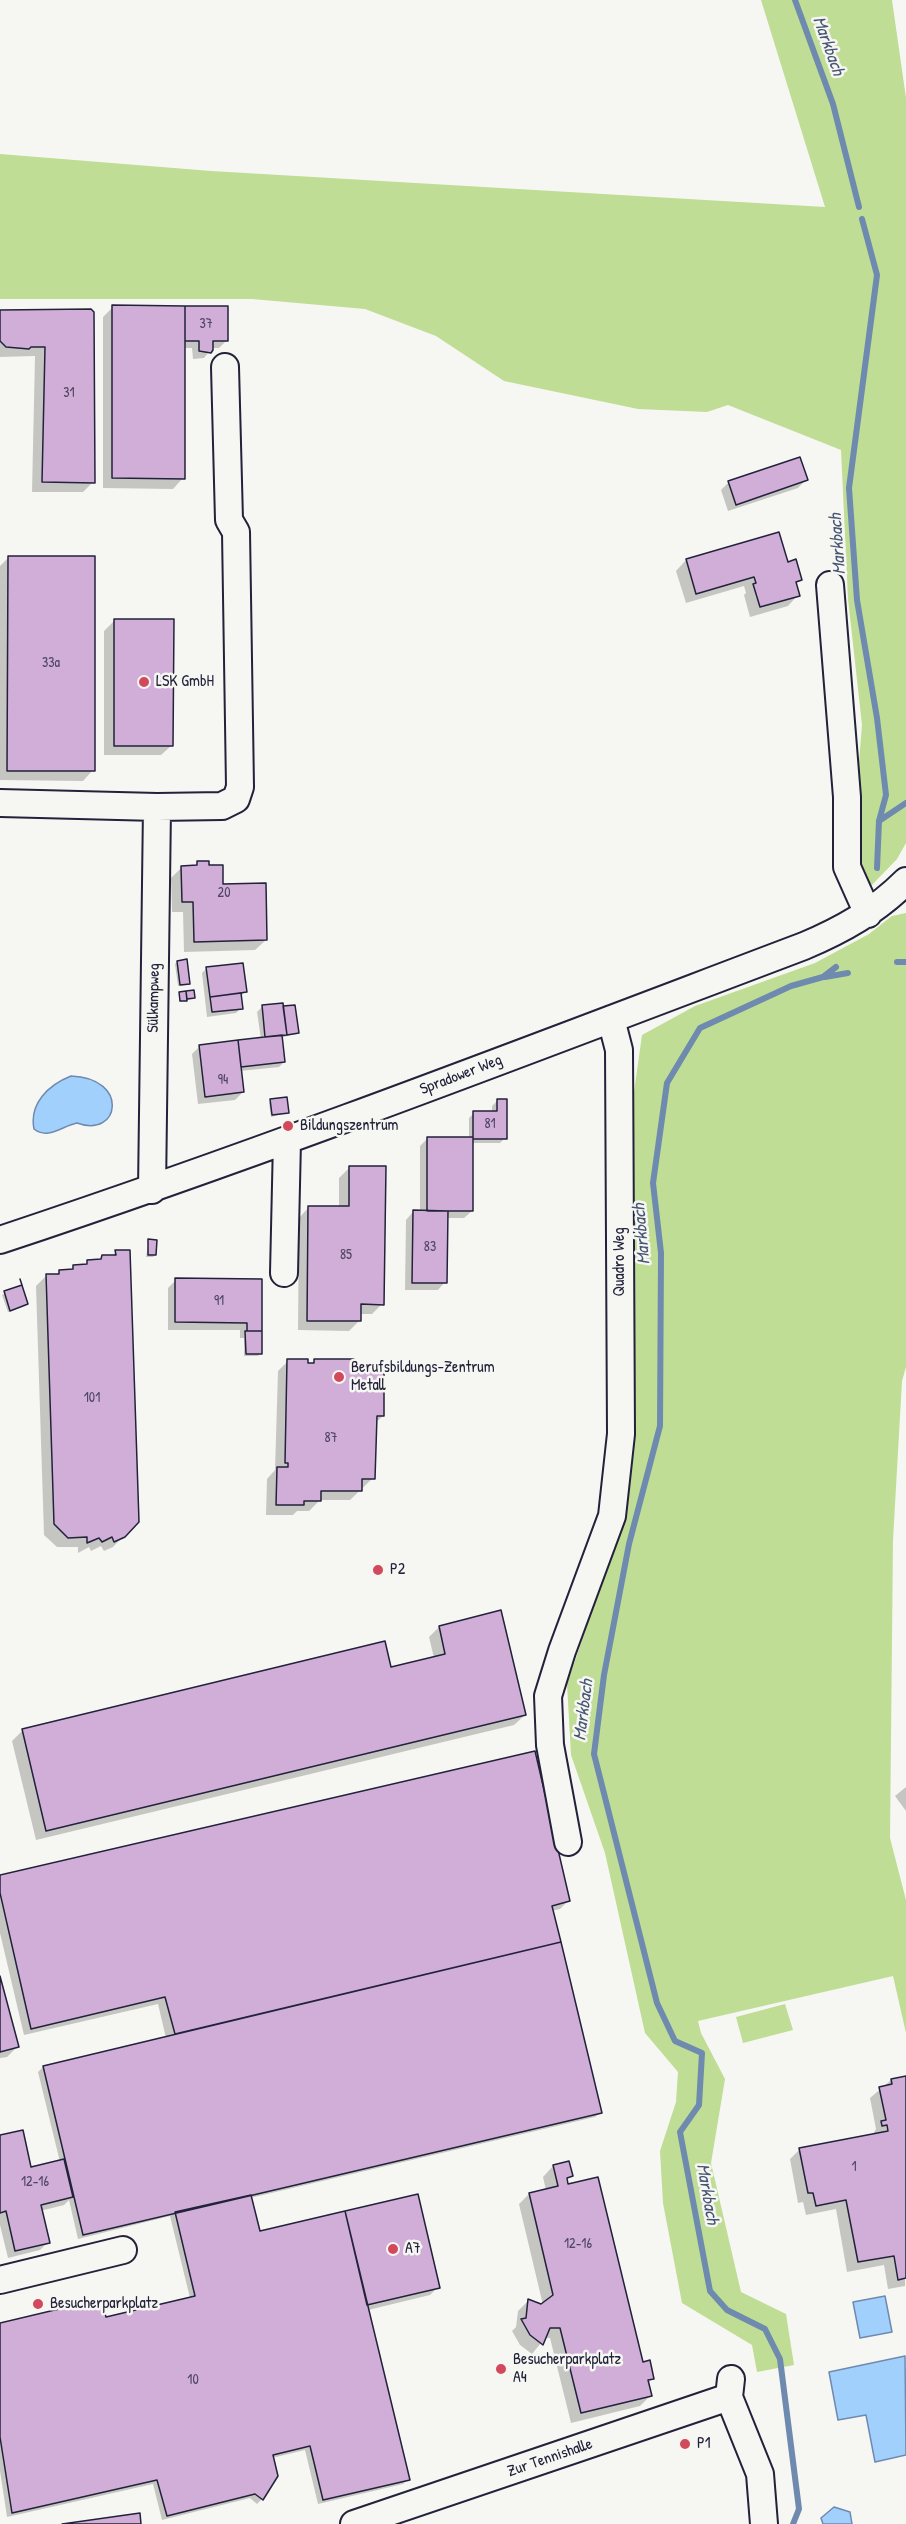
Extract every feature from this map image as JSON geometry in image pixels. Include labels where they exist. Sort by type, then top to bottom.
[{"type":"street","points":[[0,803],[157,807],[222,806],[236,799],[240,788],[236,532],[229,520],[225,367]]},
{"type":"street","points":[[830,585],[847,797],[847,867],[868,914]]},
{"type":"street","name":"Sülkampweg","points":[[152,1190],[157,807]]},
{"type":"street","name":"Spradower Weg","points":[[0,1240],[152,1190],[287,1141],[804,946],[837,932],[868,914],[906,881]]},
{"type":"street","name":"Quadro Weg","points":[[568,1842],[550,1745],[548,1696],[562,1651],[612,1516],[621,1434],[619,1050],[611,1019]]},
{"type":"street","points":[[284,1273],[287,1141]]},
{"type":"street","points":[[0,2280],[123,2250]]},
{"type":"street","name":"Zur Tennishalle","points":[[354,2524],[730,2388],[760,2474],[764,2524]]},
{"type":"green space","points":[[761,0],[892,0],[906,98],[906,843],[897,859],[870,887],[856,874],[855,811],[862,725],[848,599],[841,450],[728,405],[707,412],[638,409],[504,381],[436,336],[365,309],[252,299],[0,299],[0,154],[211,171],[825,207]]},
{"type":"green space","points":[[906,913],[906,1367],[902,1381],[893,1540],[890,1838],[906,1900],[906,2033],[893,1976],[698,2021],[701,2033],[725,2079],[711,2163],[741,2292],[786,2314],[794,2365],[757,2372],[752,2345],[682,2303],[663,2203],[660,2151],[676,2102],[678,2072],[645,2033],[605,1853],[571,1755],[567,1684],[628,1507],[632,1106],[642,1035],[695,1006],[815,963],[869,934],[892,916]]},
{"type":"green space","points":[[785,2004],[793,2030],[743,2043],[736,2017]]},
{"type":"water","points":[[71,1076],[90,1079],[103,1086],[110,1096],[112,1106],[110,1116],[103,1123],[92,1126],[77,1123],[50,1133],[34,1129],[34,1111],[42,1096]]},
{"type":"water","points":[[885,2296],[892,2332],[860,2338],[853,2302]]},
{"type":"water","points":[[905,2356],[906,2455],[875,2462],[866,2415],[838,2420],[829,2372]]},
{"type":"water","points":[[834,2507],[850,2512],[852,2524],[823,2524],[821,2518]]},
{"type":"building","points":[[112,305],[185,306],[185,479],[112,478]]},
{"type":"building","points":[[185,306],[228,306],[228,341],[213,341],[211,353],[199,351],[199,341],[185,341]]},
{"type":"building","points":[[91,309],[94,312],[95,483],[42,482],[45,347],[29,349],[6,347],[0,341],[0,310]]},
{"type":"building","points":[[800,457],[808,480],[736,505],[728,481]]},
{"type":"building","points":[[779,532],[788,562],[796,559],[802,580],[796,582],[800,596],[760,607],[753,584],[756,583],[754,577],[696,594],[686,559]]},
{"type":"building","points":[[8,556],[95,556],[95,771],[7,771]]},
{"type":"building","name":"LSK GmbH","points":[[114,619],[174,619],[173,746],[114,746]]},
{"type":"building","points":[[197,861],[209,861],[209,865],[223,865],[223,884],[266,883],[267,940],[194,942],[193,902],[182,902],[181,866],[197,865]]},
{"type":"building","points":[[187,959],[190,984],[180,985],[177,961]]},
{"type":"building","points":[[243,963],[247,992],[210,997],[206,967]]},
{"type":"building","points":[[194,990],[195,998],[187,999],[186,991]]},
{"type":"building","points":[[186,991],[187,1001],[180,1001],[179,992]]},
{"type":"building","points":[[241,993],[243,1009],[212,1012],[210,997]]},
{"type":"building","points":[[283,1003],[287,1035],[265,1037],[262,1005]]},
{"type":"building","points":[[295,1005],[299,1033],[287,1035],[283,1006]]},
{"type":"building","points":[[282,1035],[285,1062],[241,1067],[238,1040]]},
{"type":"building","points":[[238,1040],[244,1092],[205,1097],[199,1045]]},
{"type":"building","points":[[287,1097],[289,1113],[272,1115],[270,1099]]},
{"type":"building","points":[[497,1099],[507,1099],[507,1139],[473,1139],[473,1111],[497,1111]]},
{"type":"building","points":[[427,1137],[473,1137],[473,1211],[427,1211]]},
{"type":"building","points":[[349,1166],[386,1166],[384,1305],[361,1304],[361,1321],[307,1321],[308,1206],[349,1206]]},
{"type":"building","points":[[413,1210],[448,1211],[447,1283],[412,1283]]},
{"type":"building","points":[[148,1239],[157,1240],[156,1255],[148,1255]]},
{"type":"building","points":[[115,1250],[130,1250],[139,1522],[125,1537],[114,1542],[112,1537],[102,1542],[99,1538],[87,1543],[87,1537],[68,1538],[54,1524],[46,1274],[59,1274],[59,1270],[73,1269],[73,1265],[87,1264],[87,1260],[101,1259],[102,1255],[116,1255]]},
{"type":"building","points":[[175,1278],[262,1279],[262,1331],[247,1331],[247,1323],[175,1322]]},
{"type":"building","points":[[22,1285],[28,1304],[10,1311],[4,1291]]},
{"type":"building","points":[[245,1331],[262,1331],[262,1354],[246,1354]]},
{"type":"building","points":[[287,1359],[308,1359],[308,1363],[314,1363],[314,1359],[354,1359],[354,1373],[367,1373],[367,1364],[384,1364],[384,1416],[377,1416],[375,1479],[362,1479],[362,1491],[321,1491],[321,1501],[304,1501],[304,1505],[276,1505],[277,1467],[288,1467],[288,1463],[285,1463]]},
{"type":"building","points":[[501,1610],[526,1715],[46,1831],[22,1729],[385,1641],[391,1667],[445,1654],[439,1626]]},
{"type":"building","points":[[535,1751],[570,1901],[552,1906],[561,1942],[175,2034],[165,1997],[31,2029],[0,1893],[0,1875]]},
{"type":"building","points":[[561,1942],[602,2113],[83,2235],[43,2066]]},
{"type":"building","points":[[0,1976],[19,2047],[0,2052]]},
{"type":"building","points":[[906,2076],[906,2278],[898,2280],[894,2256],[858,2262],[846,2200],[816,2206],[813,2193],[808,2193],[799,2148],[888,2131],[887,2125],[882,2126],[881,2121],[886,2120],[879,2087],[892,2084],[891,2079]]},
{"type":"building","points":[[23,2130],[31,2167],[64,2159],[73,2197],[41,2205],[50,2243],[15,2251],[6,2211],[0,2213],[0,2135]]},
{"type":"building","points":[[569,2161],[573,2176],[567,2178],[568,2184],[598,2177],[643,2362],[650,2360],[654,2379],[648,2380],[652,2396],[581,2413],[560,2328],[550,2328],[543,2345],[530,2335],[521,2319],[526,2318],[528,2299],[541,2304],[553,2295],[529,2193],[558,2186],[553,2165]]},
{"type":"building","name":"A7","points":[[418,2194],[440,2288],[367,2305],[345,2211]]},
{"type":"building","points":[[251,2195],[260,2231],[345,2211],[410,2480],[323,2500],[310,2446],[273,2455],[278,2476],[263,2500],[255,2494],[167,2516],[157,2480],[12,2513],[0,2437],[0,2323],[101,2299],[106,2317],[195,2296],[175,2212]]},
{"type":"building","points":[[140,2513],[141,2524],[62,2524]]},
{"type":"waterway","name":"Markbach","points":[[795,0],[833,104],[859,207]]},
{"type":"waterway","name":"Markbach","points":[[862,219],[877,275],[849,488],[857,600],[877,718],[886,795],[879,821],[877,868]]},
{"type":"waterway","points":[[879,821],[906,803]]},
{"type":"waterway","points":[[897,962],[906,962]]},
{"type":"waterway","name":"Markbach","points":[[793,2524],[799,2509],[780,2359],[765,2329],[727,2310],[710,2291],[680,2132],[699,2105],[702,2053],[675,2041],[657,2003],[594,1754],[604,1675],[629,1544],[660,1426],[661,1253],[653,1183],[667,1083],[700,1028],[791,986],[823,977],[836,967]]},
{"type":"waterway","points":[[825,977],[848,973]]},
{"type":"place","name":"LSK GmbH","points":[[144,682]]},
{"type":"place","name":"Bildungszentrum","points":[[288,1126]]},
{"type":"place","name":"Berufsbildungs-Zentrum Metall","points":[[339,1377]]},
{"type":"place","name":"P2","points":[[378,1570]]},
{"type":"place","name":"A7","points":[[393,2249]]},
{"type":"place","name":"Besucherparkplatz","points":[[38,2304]]},
{"type":"place","name":"Besucherparkplatz A4","points":[[501,2369]]},
{"type":"place","name":"P1","points":[[685,2444]]}]
